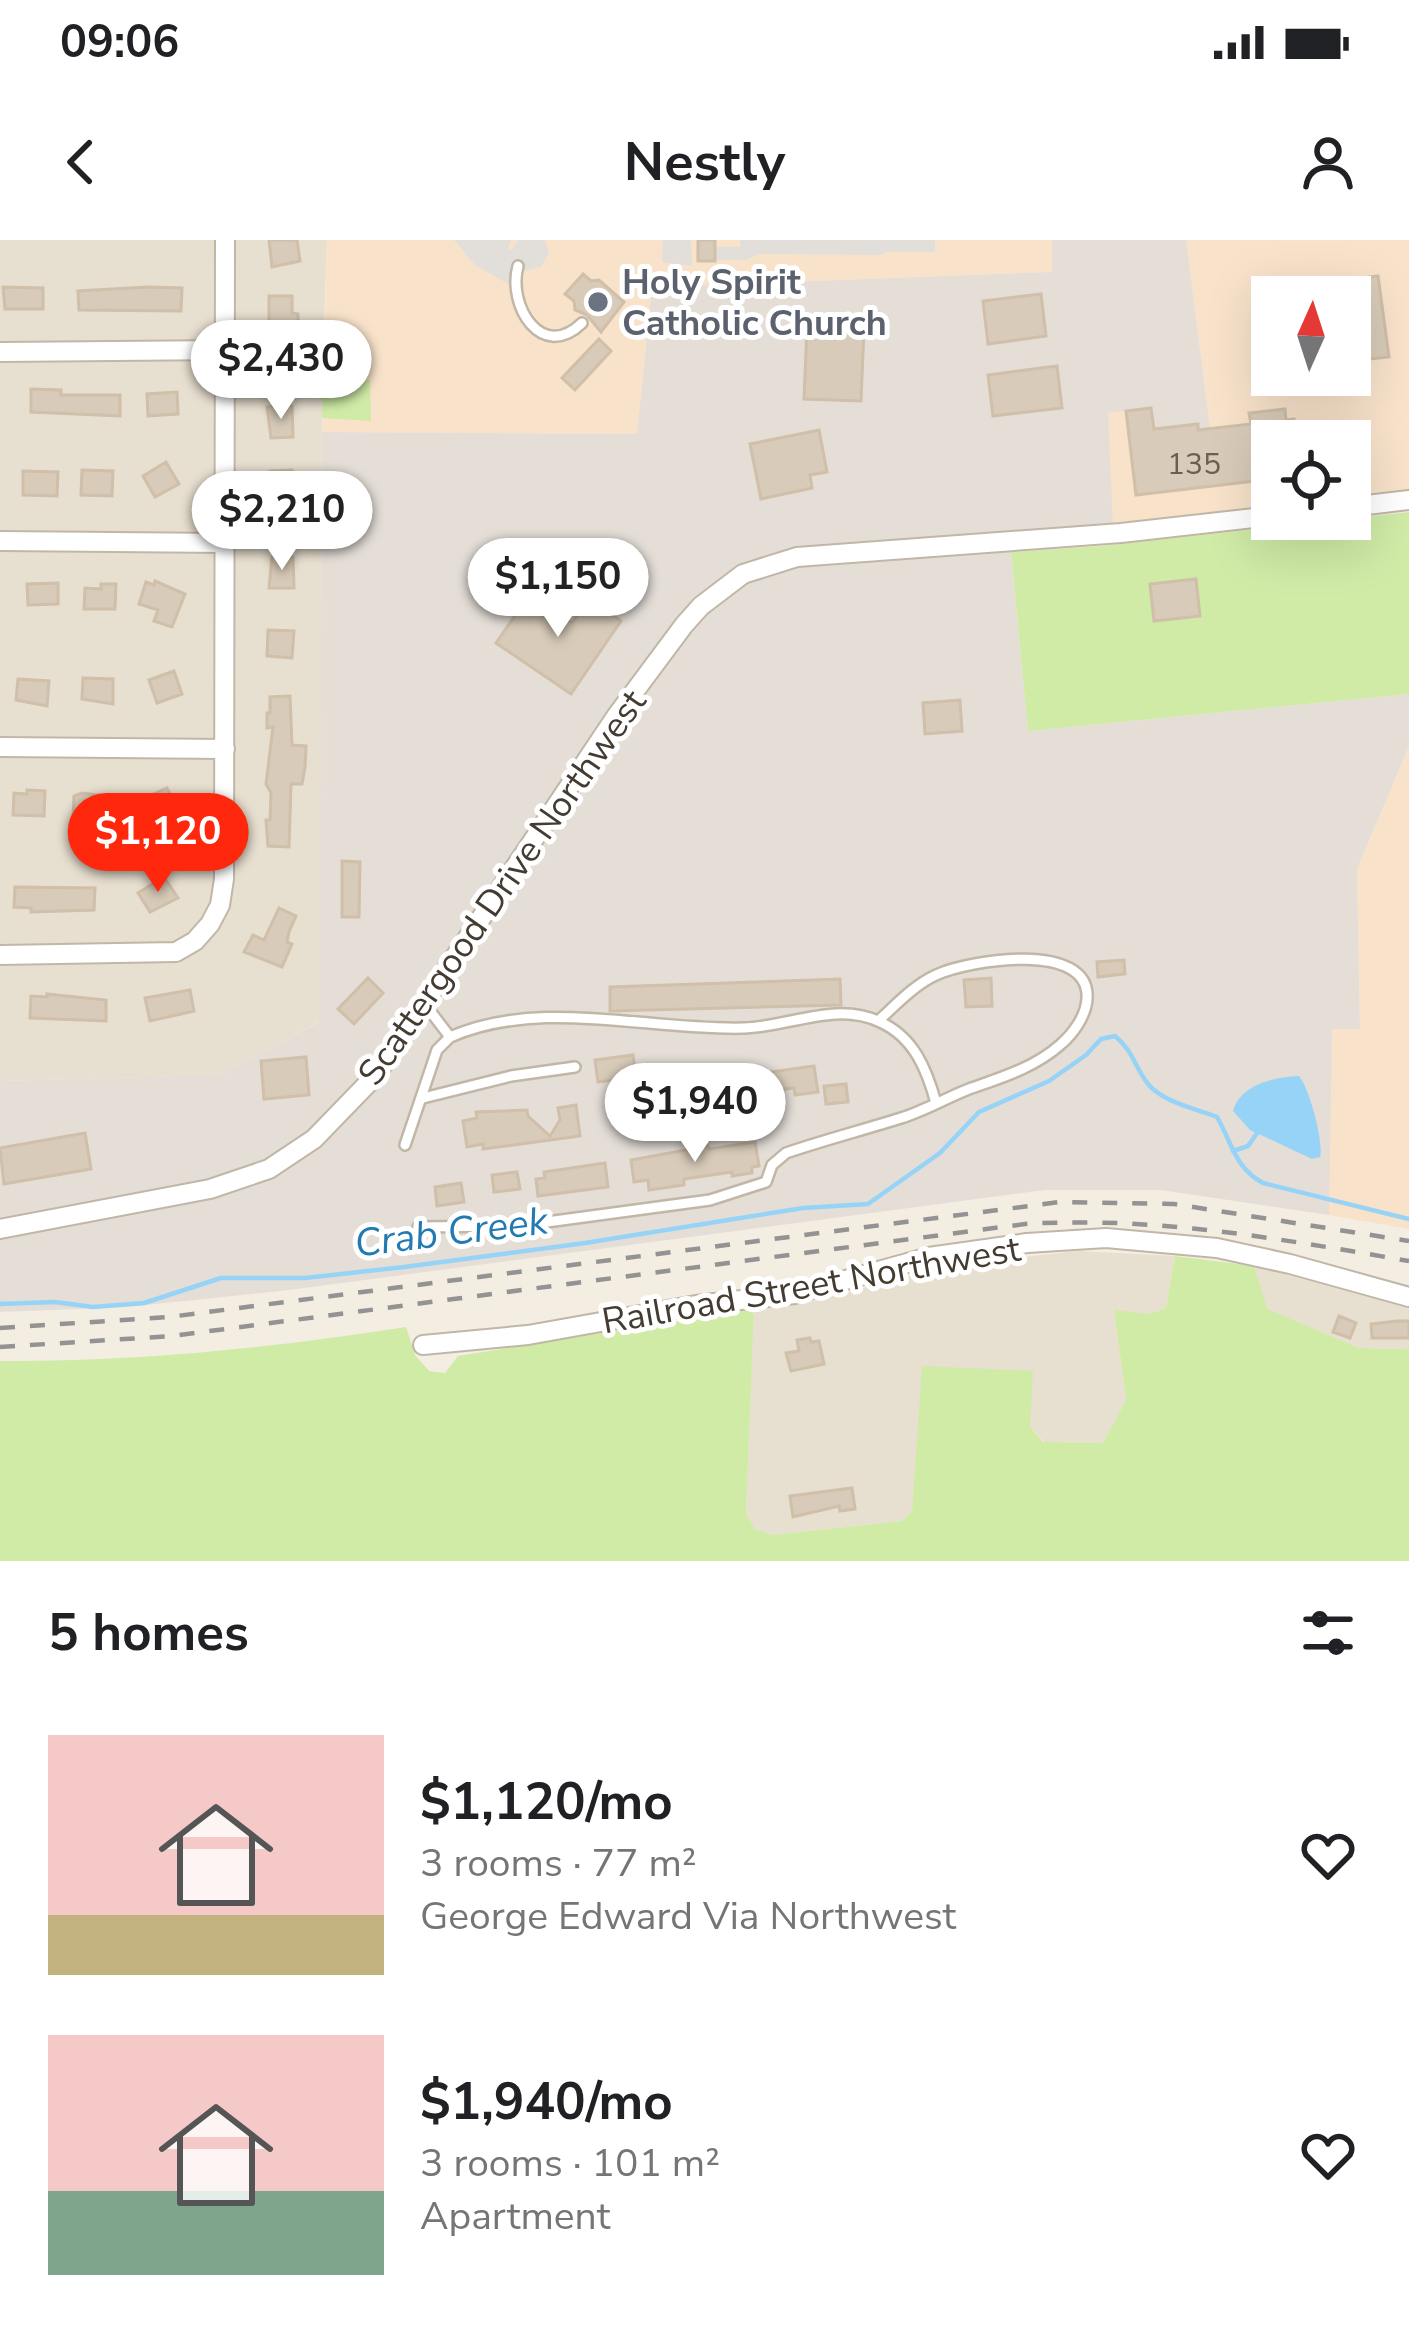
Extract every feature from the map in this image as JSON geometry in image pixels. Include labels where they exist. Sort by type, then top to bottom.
[{"type":"street","points":[[0,955],[176,952],[195,941],[220,905],[225,748],[225,240]]},
{"type":"street","points":[[0,352],[227,350]]},
{"type":"street","points":[[1371,505],[1409,500]]},
{"type":"street","name":"Scattergood Drive Northwest","points":[[0,1228],[210,1189],[268,1169],[314,1139],[376,1075],[657,661],[701,606],[743,574],[797,557],[1098,535],[1251,518]]},
{"type":"street","points":[[0,541],[226,543]]},
{"type":"street","points":[[0,747],[225,748]]},
{"type":"street","name":"Railroad Street Northwest","points":[[423,1345],[528,1335],[696,1305],[795,1294],[929,1257],[1106,1238],[1217,1248],[1409,1297]]},
{"type":"lane","points":[[518,266],[515,298],[533,326],[555,337],[565,336],[582,322]]},
{"type":"lane","points":[[418,1227],[517,1226],[710,1201],[766,1182],[772,1165],[786,1153],[903,1118],[1030,1066],[1060,1046],[1087,1004],[1087,988],[1081,975],[1068,965],[1051,961],[961,967],[922,983],[878,1021]]},
{"type":"lane","points":[[424,1003],[450,1037]]},
{"type":"lane","points":[[405,1145],[437,1050],[450,1037],[534,1019],[601,1018],[699,1028],[751,1028],[844,1014],[878,1021],[902,1036],[919,1057],[936,1103]]},
{"type":"lane","points":[[423,1099],[511,1076],[575,1067]]},
{"type":"shaded area","points":[[0,240],[327,240],[322,378],[320,1021],[220,1075],[0,1081]]},
{"type":"shaded area","points":[[327,240],[1052,240],[1053,272],[652,287],[637,434],[322,432]]},
{"type":"shaded area","points":[[454,240],[511,240],[511,251],[518,240],[545,240],[549,253],[541,267],[524,271],[518,284],[510,285],[475,265]]},
{"type":"shaded area","points":[[663,240],[691,240],[692,266],[662,262]]},
{"type":"shaded area","points":[[741,240],[935,240],[935,252],[760,254],[745,260],[715,260],[715,247],[740,247]]},
{"type":"shaded area","points":[[1052,240],[1186,240],[1210,428],[1198,430],[1197,424],[1154,429],[1151,408],[1108,413],[1113,525],[1009,533],[1028,731],[1409,694],[1409,746],[1357,869],[1360,1029],[1332,1029],[1329,1215],[1161,1190],[1045,1190],[289,1290],[127,1307],[0,1312],[0,1081],[220,1075],[319,1022],[322,432],[637,434],[652,287],[1052,272]]},
{"type":"shaded area","points":[[1186,240],[1409,240],[1409,490],[1371,495],[1371,420],[1251,420],[1251,509],[1113,525],[1107,413],[1151,408],[1210,428]]},
{"type":"shaded area","points":[[1409,746],[1409,1229],[1329,1215],[1329,1151],[1332,1028],[1360,1028],[1357,869]]},
{"type":"shaded area","points":[[1079,1251],[1175,1256],[1166,1308],[1149,1314],[1114,1311],[1126,1400],[1103,1443],[1044,1442],[1030,1426],[923,1366],[912,1511],[902,1521],[770,1535],[755,1529],[746,1514],[754,1309],[810,1302],[950,1265]]},
{"type":"shaded area","points":[[1254,1266],[1409,1308],[1409,1349],[1359,1348],[1266,1309]]},
{"type":"green space","points":[[322,378],[370,380],[371,421],[322,418]]},
{"type":"green space","points":[[1409,512],[1409,694],[1028,731],[1011,552],[1251,529],[1251,540],[1371,540],[1371,516]]},
{"type":"green space","points":[[1175,1256],[1254,1266],[1267,1309],[1359,1348],[1409,1349],[1409,1561],[0,1561],[0,1361],[204,1352],[406,1327],[415,1355],[429,1371],[445,1373],[458,1356],[754,1309],[746,1514],[755,1529],[771,1535],[902,1521],[912,1511],[922,1366],[1033,1371],[1030,1426],[1043,1442],[1103,1443],[1126,1400],[1114,1310],[1149,1314],[1166,1308]]},
{"type":"water","points":[[1299,1076],[1320,1140],[1320,1157],[1312,1159],[1250,1130],[1233,1111],[1250,1089]]},
{"type":"building","points":[[269,240],[297,240],[300,261],[272,267]]},
{"type":"building","points":[[698,240],[715,240],[715,261],[698,261]]},
{"type":"building","name":"Holy Spirit Catholic Church","points":[[583,274],[591,281],[599,280],[624,302],[601,332],[587,315],[575,310],[574,301],[565,294]]},
{"type":"building","points":[[1378,276],[1389,357],[1371,359],[1371,277]]},
{"type":"building","points":[[3,287],[43,288],[43,309],[5,309]]},
{"type":"building","points":[[182,288],[181,311],[79,310],[78,291]]},
{"type":"building","points":[[1041,294],[1046,336],[988,344],[983,301]]},
{"type":"building","points":[[269,296],[292,296],[298,327],[269,327]]},
{"type":"building","points":[[807,327],[864,329],[861,401],[804,399]]},
{"type":"building","points":[[599,339],[611,351],[575,390],[562,378]]},
{"type":"building","points":[[267,352],[292,352],[293,383],[267,383]]},
{"type":"building","points":[[1057,366],[1062,408],[993,416],[988,375]]},
{"type":"building","points":[[31,389],[61,390],[61,395],[120,395],[120,416],[31,412]]},
{"type":"building","points":[[177,392],[178,414],[148,416],[147,394]]},
{"type":"building","points":[[292,406],[293,437],[271,438],[267,407]]},
{"type":"building","points":[[1151,408],[1154,429],[1251,424],[1251,481],[1136,495],[1126,411]]},
{"type":"building","points":[[1285,409],[1286,420],[1251,420],[1251,424],[1249,413]]},
{"type":"building","points":[[819,430],[827,472],[810,475],[812,488],[761,499],[750,444]]},
{"type":"building","points":[[166,462],[179,484],[155,497],[143,476]]},
{"type":"building","points":[[82,470],[113,471],[112,496],[81,495]]},
{"type":"building","points":[[292,470],[294,519],[273,520],[272,506],[268,506],[270,471]]},
{"type":"building","points":[[23,471],[58,472],[57,496],[23,495]]},
{"type":"building","points":[[272,557],[293,557],[294,588],[269,588]]},
{"type":"building","points":[[1196,579],[1200,616],[1154,621],[1150,584]]},
{"type":"building","points":[[155,581],[185,594],[172,627],[154,621],[158,610],[139,604],[146,582],[154,585]]},
{"type":"building","points":[[58,583],[58,604],[28,605],[27,584]]},
{"type":"building","points":[[101,584],[116,584],[115,609],[84,609],[85,588],[101,589]]},
{"type":"building","points":[[530,594],[572,623],[588,599],[621,621],[571,694],[496,643]]},
{"type":"building","points":[[268,630],[294,631],[292,658],[267,656]]},
{"type":"building","points":[[174,671],[182,694],[157,703],[149,680]]},
{"type":"building","points":[[83,678],[113,679],[113,704],[82,699]]},
{"type":"building","points":[[18,679],[49,681],[47,706],[16,700]]},
{"type":"building","points":[[290,696],[292,745],[306,746],[305,767],[302,784],[291,784],[289,847],[268,846],[271,793],[266,784],[273,727],[267,728],[267,713],[270,697]]},
{"type":"building","points":[[960,700],[962,731],[925,734],[923,703]]},
{"type":"building","points":[[167,788],[184,820],[161,830],[147,797]]},
{"type":"building","points":[[27,790],[45,791],[44,816],[13,815],[14,793],[27,794]]},
{"type":"building","points":[[74,796],[114,797],[114,819],[73,817]]},
{"type":"building","points":[[342,861],[360,862],[359,917],[342,917]]},
{"type":"building","points":[[164,877],[178,898],[150,912],[138,893]]},
{"type":"building","points":[[15,887],[95,888],[94,910],[31,912],[31,908],[14,907]]},
{"type":"building","points":[[279,908],[296,916],[282,967],[244,952],[253,935],[264,940]]},
{"type":"building","points":[[1124,960],[1125,974],[1098,977],[1097,962]]},
{"type":"building","points":[[368,978],[383,993],[354,1024],[338,1009]]},
{"type":"building","points":[[991,978],[992,1006],[966,1007],[964,980]]},
{"type":"building","points":[[840,979],[841,1005],[610,1011],[610,987]]},
{"type":"building","points":[[190,990],[194,1011],[150,1021],[145,998]]},
{"type":"building","points":[[31,996],[106,1000],[106,1021],[30,1018]]},
{"type":"building","points":[[633,1055],[636,1077],[598,1082],[595,1060]]},
{"type":"building","points":[[306,1057],[309,1095],[264,1099],[261,1061]]},
{"type":"building","points":[[814,1066],[818,1092],[795,1095],[794,1088],[745,1094],[743,1076]]},
{"type":"building","points":[[694,1075],[711,1082],[718,1099],[711,1116],[694,1123],[677,1116],[670,1099],[677,1082]]},
{"type":"building","points":[[846,1084],[848,1102],[826,1104],[824,1086]]},
{"type":"building","points":[[576,1105],[580,1136],[467,1147],[463,1121],[477,1118],[476,1112],[527,1110],[550,1136],[560,1120],[558,1108]]},
{"type":"building","points":[[85,1133],[91,1169],[4,1184],[0,1148]]},
{"type":"building","points":[[755,1142],[759,1166],[752,1167],[752,1173],[684,1179],[684,1185],[649,1190],[648,1180],[634,1182],[631,1160]]},
{"type":"building","points":[[605,1163],[608,1187],[538,1196],[536,1179],[545,1178],[544,1172]]},
{"type":"building","points":[[517,1172],[520,1189],[494,1192],[492,1175]]},
{"type":"building","points":[[461,1183],[464,1202],[437,1206],[435,1187]]},
{"type":"building","points":[[1339,1316],[1356,1323],[1350,1338],[1333,1332]]},
{"type":"building","points":[[1409,1321],[1409,1338],[1372,1338],[1371,1324]]},
{"type":"building","points":[[797,1340],[819,1341],[824,1364],[791,1371],[786,1353],[799,1351]]},
{"type":"building","points":[[852,1488],[855,1509],[840,1511],[839,1506],[793,1517],[790,1496]]},
{"type":"waterway","name":"Crab Creek","points":[[0,1304],[55,1302],[93,1307],[144,1303],[221,1278],[305,1278],[404,1267],[803,1208],[868,1204],[940,1153],[979,1112],[1049,1081],[1101,1039],[1115,1036],[1155,1091],[1217,1117],[1240,1162],[1263,1183],[1409,1219]]},
{"type":"waterway","name":"Crab Creek","points":[[1233,1151],[1248,1146],[1257,1133]]},
{"type":"railway","points":[[0,1328],[169,1317],[1060,1202],[1174,1204],[1409,1241]]},
{"type":"railway","points":[[0,1347],[172,1336],[1025,1224],[1170,1226],[1409,1261]]},
{"type":"place","name":"Holy Spirit Catholic Church","points":[[598,302]]}]
